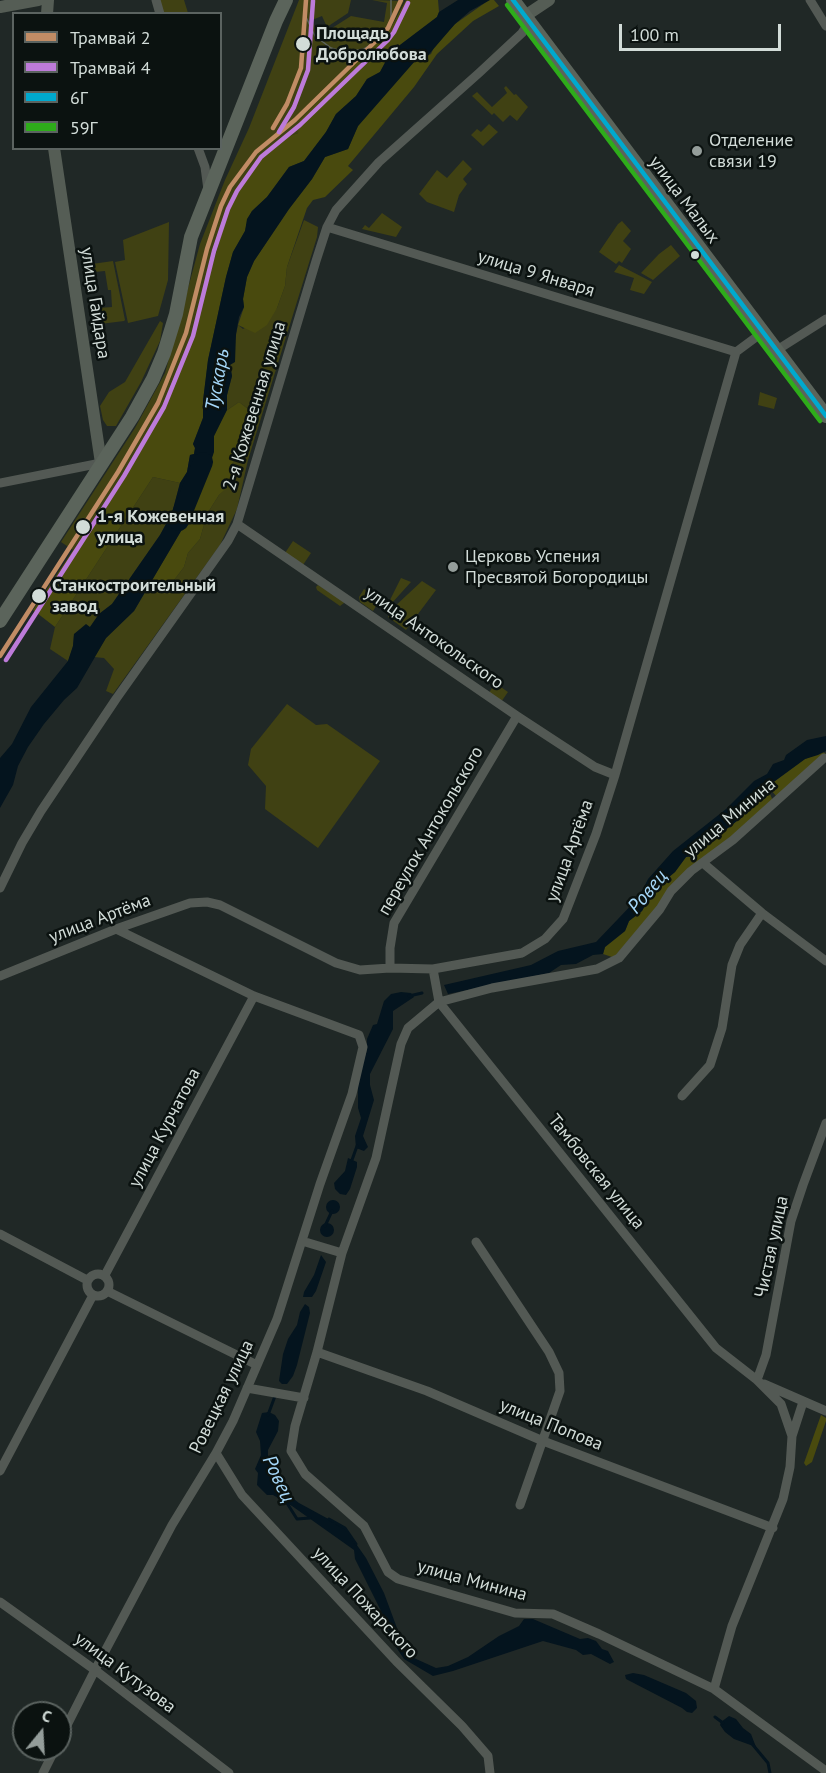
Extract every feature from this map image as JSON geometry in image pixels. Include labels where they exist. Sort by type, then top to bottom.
[{"type":"main road","points":[[0,621],[132,417],[153,379],[176,314],[191,237],[286,0]]},
{"type":"main road","name":"улица Малых","points":[[514,2],[826,416]]},
{"type":"street","points":[[0,7],[38,0]]},
{"type":"street","points":[[527,19],[549,0]]},
{"type":"street","points":[[810,0],[826,27]]},
{"type":"street","name":"2-я Кожевенная улица","points":[[0,888],[41,811],[116,699],[222,550],[237,524],[327,227],[336,210],[379,162],[522,33],[527,19]]},
{"type":"street","name":"улица Гайдара","points":[[54,150],[101,463]]},
{"type":"street","points":[[199,150],[205,166],[208,190]]},
{"type":"street","name":"улица 9 Января","points":[[327,227],[735,352]]},
{"type":"street","points":[[777,350],[826,319]]},
{"type":"street","points":[[735,352],[763,332]]},
{"type":"street","name":"улица Артёма","points":[[0,976],[116,929],[190,903],[220,905],[336,963],[360,970],[433,969],[522,952],[545,939],[562,919],[596,834],[656,635],[735,352]]},
{"type":"street","points":[[0,483],[101,463]]},
{"type":"street","name":"улица Антокольского","points":[[237,524],[517,716],[595,767],[615,775]]},
{"type":"street","name":"переулок Антокольского","points":[[390,968],[394,923],[517,716]]},
{"type":"street","name":"улица Минина","points":[[439,1002],[492,988],[597,969],[619,958],[660,909],[671,891],[733,840],[824,758]]},
{"type":"street","points":[[703,863],[762,913],[826,961]]},
{"type":"street","points":[[682,1096],[710,1065],[722,1028],[732,965],[740,945],[762,913]]},
{"type":"street","points":[[116,929],[254,996]]},
{"type":"street","name":"Тамбовская улица","points":[[433,969],[439,1002],[716,1348],[757,1380],[781,1404],[792,1436]]},
{"type":"street","name":"Ровецкая улица","points":[[72,1716],[172,1526],[216,1453],[247,1388],[277,1319],[352,1094],[363,1047],[359,1035],[254,996]]},
{"type":"street","name":"улица Курчатова","points":[[105,1275],[254,996]]},
{"type":"street","points":[[247,1388],[304,1398],[342,1253],[376,1158],[402,1044],[408,1028],[439,1002]]},
{"type":"street","name":"Чистая улица","points":[[757,1380],[768,1345],[791,1221],[826,1123]]},
{"type":"street","points":[[0,1234],[87,1280]]},
{"type":"street","points":[[302,1241],[342,1253]]},
{"type":"street","points":[[476,1242],[549,1352],[560,1373],[560,1390],[520,1505]]},
{"type":"street","points":[[87,1280],[94,1275],[105,1275],[109,1292]]},
{"type":"street","points":[[87,1280],[92,1296]]},
{"type":"street","points":[[109,1292],[257,1365]]},
{"type":"street","points":[[92,1296],[99,1297],[109,1292]]},
{"type":"street","points":[[0,1471],[92,1296]]},
{"type":"street","name":"улица Попова","points":[[317,1352],[427,1391],[543,1441],[772,1528]]},
{"type":"street","name":"Тамбовская улица","points":[[757,1380],[826,1411]]},
{"type":"street","name":"улица Минина","points":[[304,1398],[291,1451],[305,1474],[364,1526],[388,1572],[398,1579],[515,1613],[553,1614],[714,1689],[826,1771]]},
{"type":"street","name":"Тамбовская улица","points":[[714,1689],[732,1626],[783,1499],[790,1467],[792,1436],[803,1402]]},
{"type":"street","name":"улица Пожарского","points":[[216,1453],[243,1495],[396,1661],[462,1726],[488,1756],[490,1773]]},
{"type":"street","name":"улица Кутузова","points":[[0,1602],[95,1670],[229,1773]]},
{"type":"shaded area","points":[[159,0],[184,0],[188,12],[163,12]]},
{"type":"shaded area","points":[[299,0],[351,0],[348,13],[327,27],[322,16],[312,20],[319,37],[330,33],[329,30],[351,16],[384,22],[387,3],[372,0],[404,1],[390,29],[298,133],[284,138],[262,155],[244,180],[229,209],[189,344],[171,394],[142,447],[73,550],[61,542],[135,428],[165,373],[200,244]]},
{"type":"shaded area","points":[[406,0],[438,0],[437,17],[400,45],[387,59],[380,72],[367,79],[356,96],[336,114],[326,132],[304,161],[289,167],[267,197],[252,211],[248,219],[245,231],[233,252],[226,277],[208,360],[203,418],[193,444],[194,454],[190,455],[187,472],[180,483],[153,477],[55,627],[33,610],[142,447],[171,394],[189,344],[229,209],[244,180],[262,155],[284,138],[298,133],[300,120],[390,29]]},
{"type":"shaded area","points":[[489,0],[494,0],[499,6],[473,21],[437,54],[414,87],[348,166],[353,170],[325,197],[313,200],[307,208],[287,267],[285,286],[277,308],[267,325],[255,333],[238,325],[244,307],[247,277],[254,261],[325,157],[348,149],[358,126],[414,62],[431,54],[435,45],[455,24]]},
{"type":"shaded area","points":[[506,86],[528,107],[517,121],[510,115],[503,122],[472,96],[477,92],[492,107],[507,93],[504,88]]},
{"type":"shaded area","points":[[489,124],[498,132],[483,146],[471,135],[477,129],[481,132]]},
{"type":"shaded area","points":[[463,160],[472,169],[463,179],[467,184],[459,195],[454,212],[427,202],[419,194],[437,170],[447,178]]},
{"type":"shaded area","points":[[382,213],[402,227],[396,237],[362,229],[365,225],[369,228]]},
{"type":"shaded area","points":[[304,220],[318,227],[317,237],[248,460],[237,509],[220,545],[113,694],[106,691],[114,669],[104,658],[94,657],[106,638],[134,611],[152,580],[168,588],[184,567],[188,553],[200,539],[207,514],[219,495],[229,485],[234,456],[248,409],[239,402],[226,411],[232,376],[230,365],[238,325],[243,329],[277,308],[285,286],[287,267]]},
{"type":"shaded area","points":[[622,221],[631,231],[623,241],[631,249],[622,263],[619,261],[616,264],[599,252]]},
{"type":"shaded area","points":[[169,222],[168,280],[158,316],[128,323],[115,262],[125,260],[123,240]]},
{"type":"shaded area","points":[[671,245],[680,256],[653,280],[641,273],[659,254]]},
{"type":"shaded area","points":[[113,261],[125,320],[100,324],[99,308],[112,307],[111,290],[108,290],[105,271],[94,272],[92,264]]},
{"type":"shaded area","points":[[619,265],[652,282],[644,294],[630,290],[634,278],[614,272]]},
{"type":"shaded area","points":[[160,321],[163,323],[160,341],[141,382],[116,426],[107,426],[100,406],[109,392],[125,382]]},
{"type":"shaded area","points":[[760,392],[777,398],[774,409],[758,405]]},
{"type":"shaded area","points":[[239,402],[248,409],[234,456],[229,486],[219,495],[207,514],[200,539],[188,553],[184,567],[168,588],[152,580],[184,526],[192,507],[189,497],[213,452],[214,436],[226,411]]},
{"type":"shaded area","points":[[153,477],[180,483],[172,513],[160,535],[112,604],[99,614],[90,627],[74,634],[68,661],[50,649],[55,627]]},
{"type":"shaded area","points":[[293,541],[311,553],[303,565],[285,553]]},
{"type":"shaded area","points":[[401,578],[411,582],[391,604],[389,602]]},
{"type":"shaded area","points":[[422,581],[436,590],[406,630],[388,617],[393,608]]},
{"type":"shaded area","points":[[318,585],[344,603],[340,606],[317,590]]},
{"type":"shaded area","points":[[364,589],[380,600],[373,611],[360,602],[359,597]]},
{"type":"shaded area","points":[[495,683],[508,692],[501,702],[489,693]]},
{"type":"shaded area","points":[[287,704],[316,725],[327,724],[380,761],[318,848],[265,809],[266,786],[248,765],[251,749]]},
{"type":"shaded area","points":[[823,752],[826,754],[777,797],[768,789],[773,801],[658,906],[616,955],[612,957],[603,954],[605,947],[625,931],[629,921],[642,911],[648,900],[686,857],[696,855],[742,817],[764,789],[805,759]]},
{"type":"shaded area","points":[[821,1415],[826,1418],[826,1421],[812,1462],[806,1466],[804,1463]]},
{"type":"water","points":[[458,0],[490,0],[470,11],[455,24],[424,60],[414,62],[358,126],[348,149],[325,157],[254,261],[247,277],[244,307],[239,317],[235,362],[230,365],[232,376],[227,395],[227,410],[214,436],[214,452],[207,473],[201,480],[195,482],[189,497],[192,507],[184,526],[134,611],[106,638],[77,688],[44,724],[28,747],[18,766],[13,785],[0,808],[0,758],[12,744],[31,707],[68,661],[74,634],[86,624],[90,627],[99,614],[112,604],[160,535],[172,513],[180,483],[187,472],[190,455],[194,454],[193,444],[203,418],[208,360],[226,277],[233,252],[245,231],[247,219],[289,167],[304,161],[326,132],[336,114],[356,96],[367,79],[380,72],[387,59],[400,45],[437,17],[439,12]]},
{"type":"water","points":[[826,736],[826,751],[805,759],[764,789],[742,817],[696,855],[686,857],[648,900],[642,911],[629,921],[625,931],[605,947],[603,954],[593,955],[576,964],[561,965],[549,973],[448,994],[444,985],[531,965],[558,951],[596,942],[639,897],[648,879],[673,851],[726,809],[754,781],[767,774],[773,764],[784,760],[786,755],[807,740]]},
{"type":"water","points":[[411,993],[414,997],[393,1011],[393,1029],[370,1074],[374,1100],[363,1136],[368,1147],[364,1151],[356,1148],[355,1136],[361,1118],[358,1108],[358,1080],[367,1050],[367,1039],[373,1025],[377,1024],[384,1001],[391,994]]},
{"type":"water","points":[[348,1158],[357,1162],[357,1167],[346,1195],[340,1194],[335,1189],[334,1183],[345,1171]]},
{"type":"water","points":[[330,1200],[336,1200],[340,1207],[336,1214],[330,1214],[326,1210],[326,1204]]},
{"type":"water","points":[[324,1223],[330,1223],[334,1230],[330,1237],[324,1237],[320,1233],[320,1227]]},
{"type":"water","points":[[321,1255],[326,1262],[316,1291],[312,1297],[303,1297],[314,1275]]},
{"type":"water","points":[[305,1304],[309,1307],[310,1313],[297,1365],[287,1384],[282,1384],[279,1381],[283,1354]]},
{"type":"water","points":[[269,1412],[279,1421],[278,1431],[268,1450],[268,1456],[279,1482],[286,1493],[299,1503],[345,1528],[366,1558],[384,1593],[404,1647],[414,1658],[436,1668],[448,1666],[468,1657],[499,1636],[519,1626],[524,1619],[533,1619],[580,1639],[588,1638],[596,1641],[602,1649],[608,1651],[614,1662],[610,1664],[591,1654],[583,1655],[576,1650],[543,1641],[433,1676],[404,1659],[392,1641],[386,1621],[355,1559],[354,1550],[292,1506],[273,1495],[267,1495],[257,1485],[258,1473],[255,1469],[261,1455],[260,1441],[256,1432],[262,1413]]},
{"type":"water","points":[[633,1673],[644,1675],[686,1693],[696,1701],[697,1708],[692,1713],[687,1712],[626,1679],[625,1675]]},
{"type":"water","points":[[729,1716],[736,1719],[751,1734],[756,1747],[734,1739],[725,1732],[720,1725]]},
{"type":"waterway","name":"Тускарь","points":[[179,521],[203,462]]},
{"type":"waterway","name":"Ровец","points":[[409,996],[422,993]]},
{"type":"waterway","name":"Ровец","points":[[352,1160],[357,1146]]},
{"type":"waterway","name":"Ровец","points":[[325,1226],[332,1211]]},
{"type":"waterway","name":"Ровец","points":[[268,1415],[275,1396]]},
{"type":"waterway","name":"Ровец","points":[[285,1500],[297,1519],[310,1518]]},
{"type":"waterway","name":"Ровец","points":[[329,1519],[345,1528],[356,1544]]},
{"type":"waterway","name":"Ровец","points":[[715,1717],[723,1723]]},
{"type":"waterway","name":"Ровец","points":[[753,1745],[768,1763],[770,1773]]},
{"type":"tram line","name":"2","points":[[273,128],[287,104],[301,68],[306,0]]},
{"type":"tram line","points":[[391,0],[391,23]]},
{"type":"tram line","name":"2","points":[[0,656],[118,472],[158,403],[186,333],[207,249],[221,206],[230,187],[256,152],[295,120],[382,35],[388,28],[401,0]]},
{"type":"tram line","name":"4","points":[[279,132],[294,107],[308,70],[313,1]]},
{"type":"tram line","name":"4","points":[[6,660],[124,476],[164,407],[193,336],[214,251],[228,209],[237,191],[261,157],[300,125],[388,40],[408,3]]},
{"type":"tram line","points":[[305,15],[315,36],[331,48],[353,51],[364,49],[374,43]]},
{"type":"transit line","name":"6Г","points":[[513,0],[826,416]]},
{"type":"transit line","name":"59Г","points":[[507,5],[820,421]]},
{"type":"place","name":"Площадь Добролюбова","points":[[303,44]]},
{"type":"place","name":"Отделение связи 19","points":[[697,151]]},
{"type":"place","name":"1-я Кожевенная улица","points":[[83,527]]},
{"type":"place","name":"Церковь Успения Пресвятой Богородицы","points":[[453,567]]},
{"type":"place","name":"Станкостроительный завод","points":[[39,596]]}]
